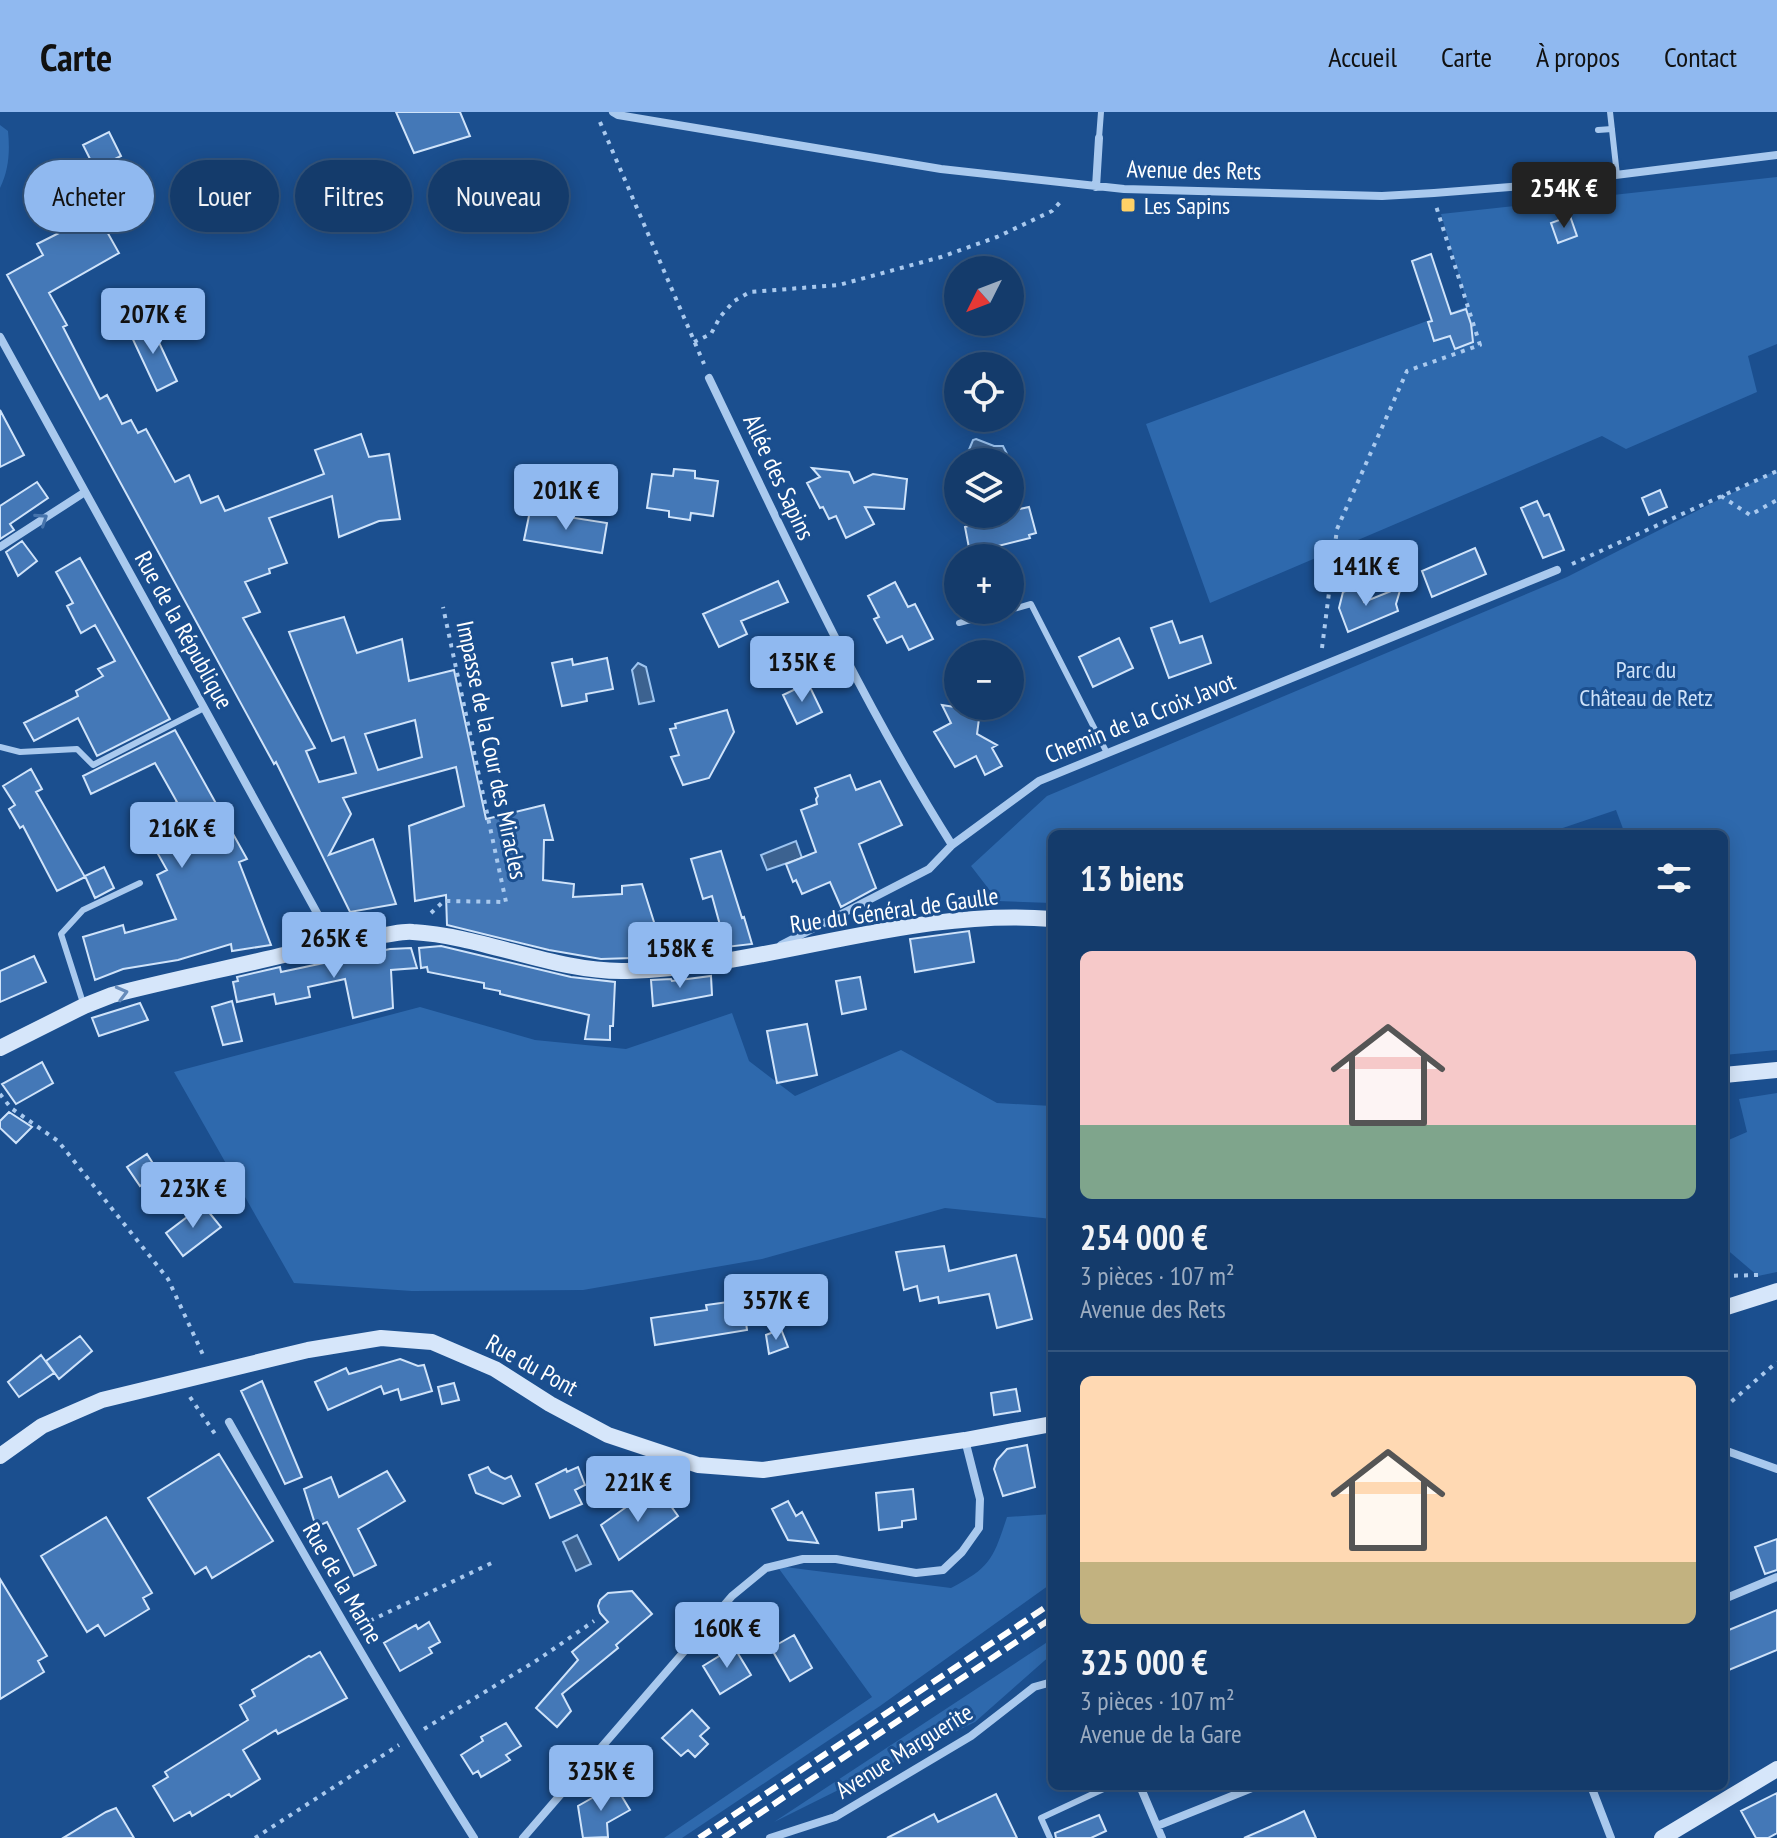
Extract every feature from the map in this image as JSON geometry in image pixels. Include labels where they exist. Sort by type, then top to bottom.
[{"type":"street","name":"Avenue des Rets","points":[[613,112],[941,169],[1096,187],[1382,196],[1617,175],[1777,155]]},
{"type":"street","points":[[1096,187],[1099,138]]},
{"type":"street","name":"Rue de la République","points":[[0,337],[333,942]]},
{"type":"street","name":"Allée des Sapins","points":[[709,378],[869,704],[952,845]]},
{"type":"street","points":[[0,547],[85,492]]},
{"type":"street","name":"Chemin de la Croix Javot","points":[[765,954],[929,869],[952,845],[1039,781],[1557,570]]},
{"type":"street","name":"Rue du Général de Gaulle","points":[[0,1048],[112,995],[333,942],[411,931],[624,971],[765,954],[935,923],[1013,916],[1048,919]]},
{"type":"street","points":[[1728,1075],[1777,1070]]},
{"type":"street","points":[[1728,1307],[1777,1291]]},
{"type":"street","name":"Rue du Pont","points":[[0,1456],[42,1426],[102,1400],[308,1350],[381,1338],[432,1342],[495,1369],[550,1404],[608,1435],[698,1465],[763,1470],[1048,1425]]},
{"type":"street","name":"Rue de la Marne","points":[[229,1422],[410,1738],[474,1838]]},
{"type":"street","points":[[523,1838],[732,1596],[766,1568],[803,1559],[836,1559],[916,1573],[943,1570],[962,1552],[979,1528],[980,1499],[965,1440]]},
{"type":"street","points":[[1728,1451],[1777,1469]]},
{"type":"street","points":[[1728,1597],[1777,1577]]},
{"type":"street","name":"Avenue Marguerite","points":[[770,1838],[835,1817],[971,1736],[1034,1687],[1048,1683]]},
{"type":"street","points":[[1662,1838],[1777,1769]]},
{"type":"street","points":[[1142,1790],[1162,1838]]},
{"type":"street","points":[[1157,1826],[1247,1790]]},
{"type":"street","points":[[1593,1790],[1611,1838]]},
{"type":"lane","points":[[1099,138],[1101,112]]},
{"type":"lane","points":[[1610,112],[1617,175]]},
{"type":"lane","points":[[1598,130],[1612,129]]},
{"type":"lane","points":[[1024,606],[1031,604],[1107,753]]},
{"type":"lane","points":[[0,747],[20,752],[77,749],[93,765],[204,708]]},
{"type":"lane","points":[[84,1006],[61,934],[83,910],[140,883]]},
{"type":"lane","points":[[680,939],[681,966]]},
{"type":"lane","points":[[1050,1838],[1041,1818],[1101,1790]]},
{"type":"path","points":[[599,112],[600,121],[709,378]]},
{"type":"path","points":[[1320,666],[1337,529],[1407,371],[1480,345],[1437,218],[1434,193]]},
{"type":"path","points":[[694,342],[711,334],[734,301],[750,292],[839,285],[941,257],[997,237],[1052,211],[1061,199],[1077,199]]},
{"type":"path","points":[[1557,570],[1777,471]]},
{"type":"path","points":[[1721,496],[1750,515],[1777,500]]},
{"type":"path","name":"Impasse de la Cour des Miracles","points":[[411,931],[444,901],[506,902],[443,607]]},
{"type":"path","points":[[0,1094],[11,1108],[58,1141],[168,1279],[207,1362],[193,1365],[201,1390],[189,1396],[215,1434],[229,1422]]},
{"type":"path","points":[[1728,1276],[1752,1275]]},
{"type":"path","points":[[1728,1405],[1777,1362]]},
{"type":"path","points":[[348,1632],[496,1561]]},
{"type":"green space","points":[[0,125],[8,131],[9,146],[7,167],[0,188]]},
{"type":"green space","points":[[1777,177],[1777,344],[1748,356],[1757,392],[1626,449],[1602,436],[1210,603],[1146,424],[1468,306],[1441,214]]},
{"type":"green space","name":"Parc du Château de Retz","points":[[1777,470],[1777,1050],[1728,1055],[1728,830],[1624,830],[1616,810],[1557,830],[1048,830],[1048,903],[998,901],[971,866],[1047,796],[1567,577]]},
{"type":"green space","points":[[420,1007],[535,1040],[626,1049],[732,1013],[749,1061],[795,1096],[901,1050],[997,1103],[1048,1106],[1048,1219],[945,1208],[762,1259],[583,1290],[412,1291],[294,1283],[174,1072]]},
{"type":"green space","points":[[1777,1093],[1777,1272],[1758,1276],[1728,1250],[1728,1140],[1747,1132],[1739,1099]]},
{"type":"green space","points":[[1048,1514],[1048,1586],[880,1706],[682,1838],[664,1838],[872,1697],[777,1566],[951,1588],[975,1574],[989,1560],[1007,1517]]},
{"type":"green space","points":[[1048,1642],[1048,1658],[975,1722],[774,1822]]},
{"type":"shaded area","points":[[976,439],[1004,448],[970,448]]},
{"type":"shaded area","points":[[638,663],[646,667],[654,701],[639,704],[632,670]]},
{"type":"shaded area","points":[[796,841],[802,858],[767,870],[761,855]]},
{"type":"shaded area","points":[[577,1535],[591,1564],[576,1571],[563,1542]]},
{"type":"building","points":[[396,112],[460,112],[470,136],[414,153]]},
{"type":"building","points":[[109,132],[121,156],[113,160],[90,160],[83,145]]},
{"type":"building","points":[[1570,216],[1577,236],[1558,243],[1551,223]]},
{"type":"building","points":[[107,232],[119,253],[49,293],[100,399],[107,395],[122,424],[131,420],[138,433],[146,429],[175,482],[189,475],[201,503],[218,496],[225,511],[324,474],[315,450],[361,434],[369,457],[389,454],[400,519],[379,521],[339,537],[332,496],[269,518],[287,563],[245,582],[260,612],[243,618],[315,748],[306,751],[319,782],[356,773],[344,737],[332,741],[289,632],[344,617],[357,653],[402,639],[409,681],[454,670],[486,819],[544,805],[553,840],[544,840],[543,880],[574,884],[573,897],[622,894],[622,886],[642,884],[665,957],[601,959],[549,950],[447,925],[446,895],[415,901],[409,826],[464,806],[456,767],[343,798],[351,814],[329,855],[373,839],[396,904],[350,912],[276,762],[274,764],[7,275],[43,255],[37,244],[59,233]],"holes":[[[415,720],[422,757],[378,770],[365,734]]]},
{"type":"building","points":[[1431,254],[1451,314],[1466,309],[1471,324],[1473,342],[1455,349],[1450,336],[1434,341],[1428,322],[1432,321],[1412,261]]},
{"type":"building","points":[[149,321],[177,381],[157,391],[129,331]]},
{"type":"building","points":[[0,410],[24,455],[0,467]]},
{"type":"building","points":[[812,468],[849,472],[854,483],[873,474],[907,479],[904,509],[865,507],[874,524],[846,538],[836,516],[829,519],[807,483],[820,477]]},
{"type":"building","points":[[674,469],[695,471],[695,478],[718,481],[713,516],[691,513],[690,520],[669,517],[669,511],[647,508],[652,474],[673,476]]},
{"type":"building","points":[[37,482],[48,498],[10,524],[14,530],[0,539],[0,506]]},
{"type":"building","points":[[1660,490],[1667,507],[1649,515],[1642,498]]},
{"type":"building","points":[[1537,501],[1544,516],[1549,514],[1564,550],[1543,558],[1521,508]]},
{"type":"building","points":[[1029,507],[1036,533],[1029,535],[1030,538],[1006,544],[968,544],[965,528],[1024,528],[1024,508]]},
{"type":"building","points":[[530,511],[607,523],[602,553],[524,540]]},
{"type":"building","points":[[22,541],[37,561],[18,576],[6,552]]},
{"type":"building","points":[[1475,548],[1486,574],[1432,597],[1422,571]]},
{"type":"building","points":[[80,558],[170,719],[97,756],[78,718],[34,741],[24,723],[78,696],[76,691],[103,676],[98,669],[115,661],[95,625],[81,633],[67,606],[73,603],[56,572]]},
{"type":"building","points":[[778,581],[788,602],[741,621],[747,634],[719,647],[703,614]]},
{"type":"building","points":[[895,582],[908,607],[915,604],[933,639],[909,650],[902,636],[887,643],[874,619],[879,617],[868,596]]},
{"type":"building","points":[[1358,586],[1364,602],[1401,587],[1396,604],[1398,611],[1348,632],[1339,608],[1343,592]]},
{"type":"building","points":[[1172,621],[1180,643],[1202,636],[1211,663],[1169,678],[1151,628]]},
{"type":"building","points":[[1119,638],[1133,668],[1093,687],[1079,657]]},
{"type":"building","points":[[607,658],[613,689],[586,694],[587,701],[562,706],[552,663],[572,659],[573,665]]},
{"type":"building","points":[[808,683],[822,712],[797,724],[783,695]]},
{"type":"building","points":[[727,710],[734,732],[709,778],[683,785],[671,757],[679,755],[670,729],[676,728],[675,724]]},
{"type":"building","points":[[950,720],[979,720],[977,734],[997,745],[992,748],[1002,766],[985,775],[976,756],[955,767],[934,732],[951,723]]},
{"type":"building","points":[[175,730],[247,859],[239,862],[271,945],[232,951],[231,944],[178,960],[123,969],[95,980],[83,937],[123,925],[125,933],[176,919],[157,875],[167,870],[139,820],[177,802],[155,763],[91,794],[83,776]]},
{"type":"building","points":[[31,769],[42,789],[36,792],[85,877],[57,891],[23,826],[20,828],[9,809],[15,805],[3,786]]},
{"type":"building","points":[[850,775],[856,790],[880,781],[902,825],[859,844],[876,888],[841,907],[830,882],[802,894],[786,864],[816,852],[801,810],[817,804],[815,788]]},
{"type":"building","points":[[721,851],[752,944],[726,947],[712,896],[703,899],[691,859]]},
{"type":"building","points":[[104,867],[114,888],[95,898],[85,876]]},
{"type":"building","points":[[969,931],[974,962],[915,972],[910,939]]},
{"type":"building","points":[[441,946],[571,977],[615,982],[610,1040],[585,1039],[589,1015],[500,994],[500,991],[484,988],[484,983],[421,968],[419,948]]},
{"type":"building","points":[[411,948],[417,968],[391,970],[393,1008],[353,1018],[345,979],[308,987],[310,997],[276,1004],[274,994],[237,1002],[233,982],[238,981],[237,977],[280,967],[281,972],[390,949]]},
{"type":"building","points":[[34,956],[46,982],[0,1002],[0,971]]},
{"type":"building","points":[[711,976],[712,995],[653,1006],[651,980]]},
{"type":"building","points":[[860,977],[866,1009],[842,1014],[836,981]]},
{"type":"building","points":[[232,1001],[242,1041],[223,1045],[212,1007]]},
{"type":"building","points":[[140,1003],[148,1020],[99,1036],[92,1018]]},
{"type":"building","points":[[807,1024],[817,1075],[777,1083],[767,1031]]},
{"type":"building","points":[[42,1062],[53,1083],[16,1104],[2,1084]]},
{"type":"building","points":[[9,1112],[32,1127],[16,1143],[0,1128],[0,1121]]},
{"type":"building","points":[[147,1154],[159,1173],[140,1186],[127,1167]]},
{"type":"building","points":[[203,1205],[221,1227],[183,1256],[166,1233]]},
{"type":"building","points":[[944,1246],[949,1271],[1016,1255],[1032,1319],[997,1328],[989,1294],[939,1303],[938,1297],[920,1301],[917,1286],[904,1290],[896,1252]]},
{"type":"building","points":[[743,1300],[747,1330],[655,1345],[651,1318],[707,1310],[706,1305]]},
{"type":"building","points":[[781,1329],[788,1347],[769,1354],[766,1335]]},
{"type":"building","points":[[80,1336],[92,1351],[59,1379],[46,1361]]},
{"type":"building","points":[[41,1355],[54,1373],[19,1397],[8,1382]]},
{"type":"building","points":[[400,1359],[418,1366],[424,1365],[432,1391],[401,1400],[398,1389],[384,1394],[381,1386],[328,1410],[315,1382],[346,1368],[349,1374]]},
{"type":"building","points":[[262,1381],[302,1477],[285,1484],[241,1391]]},
{"type":"building","points":[[454,1383],[459,1400],[442,1404],[438,1387]]},
{"type":"building","points":[[1016,1389],[1020,1411],[994,1415],[991,1393]]},
{"type":"building","points":[[1027,1445],[1035,1487],[1003,1496],[994,1469],[997,1460],[1007,1449]]},
{"type":"building","points":[[219,1454],[273,1541],[212,1578],[206,1567],[195,1574],[148,1498]]},
{"type":"building","points":[[488,1467],[505,1479],[511,1476],[520,1496],[503,1504],[476,1493],[469,1475]]},
{"type":"building","points":[[578,1467],[585,1485],[575,1490],[582,1504],[550,1518],[536,1484],[566,1469],[567,1472]]},
{"type":"building","points":[[387,1471],[405,1501],[358,1529],[376,1565],[354,1576],[327,1522],[316,1527],[304,1489],[331,1477],[339,1497]]},
{"type":"building","points":[[913,1489],[916,1519],[902,1521],[902,1527],[879,1530],[876,1493]]},
{"type":"building","points":[[646,1493],[653,1502],[663,1495],[678,1516],[619,1560],[601,1525]]},
{"type":"building","points":[[788,1501],[796,1516],[802,1512],[818,1543],[788,1540],[772,1509]]},
{"type":"building","points":[[106,1517],[152,1593],[143,1598],[149,1609],[105,1636],[98,1625],[87,1632],[41,1556]]},
{"type":"building","points":[[1777,1539],[1777,1570],[1765,1574],[1755,1547]]},
{"type":"building","points":[[0,1579],[47,1656],[38,1661],[44,1672],[0,1699]]},
{"type":"building","points":[[632,1591],[652,1614],[616,1645],[618,1648],[562,1694],[571,1711],[557,1727],[536,1708],[578,1660],[572,1652],[608,1622],[600,1613],[600,1600],[608,1593]]},
{"type":"building","points":[[1777,1610],[1777,1650],[1728,1670],[1728,1630]]},
{"type":"building","points":[[429,1622],[440,1642],[429,1648],[432,1653],[400,1671],[384,1643],[416,1625],[418,1629]]},
{"type":"building","points":[[794,1635],[812,1668],[790,1681],[771,1648]]},
{"type":"building","points":[[734,1647],[751,1675],[720,1694],[703,1666]]},
{"type":"building","points":[[320,1652],[347,1698],[278,1734],[276,1730],[243,1750],[260,1779],[231,1797],[229,1794],[192,1816],[190,1812],[174,1821],[153,1786],[168,1777],[165,1772],[248,1720],[240,1705],[255,1696],[252,1690]]},
{"type":"building","points":[[692,1710],[709,1728],[700,1736],[708,1744],[695,1757],[688,1750],[681,1756],[662,1738]]},
{"type":"building","points":[[506,1723],[521,1746],[506,1755],[510,1760],[481,1777],[478,1771],[473,1774],[461,1755],[483,1741],[481,1737]]},
{"type":"building","points":[[615,1785],[630,1810],[607,1823],[608,1837],[583,1838],[578,1806]]},
{"type":"building","points":[[1777,1793],[1777,1833],[1768,1838],[1756,1838],[1741,1811]]},
{"type":"building","points":[[996,1794],[1017,1838],[887,1838],[934,1814],[938,1822]]},
{"type":"building","points":[[116,1808],[134,1838],[63,1838],[106,1812]]},
{"type":"building","points":[[1304,1811],[1316,1838],[1244,1838],[1283,1821]]},
{"type":"building","points":[[1099,1815],[1106,1831],[1091,1838],[1056,1838],[1055,1833]]},
{"type":"railway","points":[[699,1838],[1048,1606]]},
{"type":"railway","points":[[723,1838],[1048,1621]]},
{"type":"place","name":"Les Sapins","points":[[1128,205]]}]
